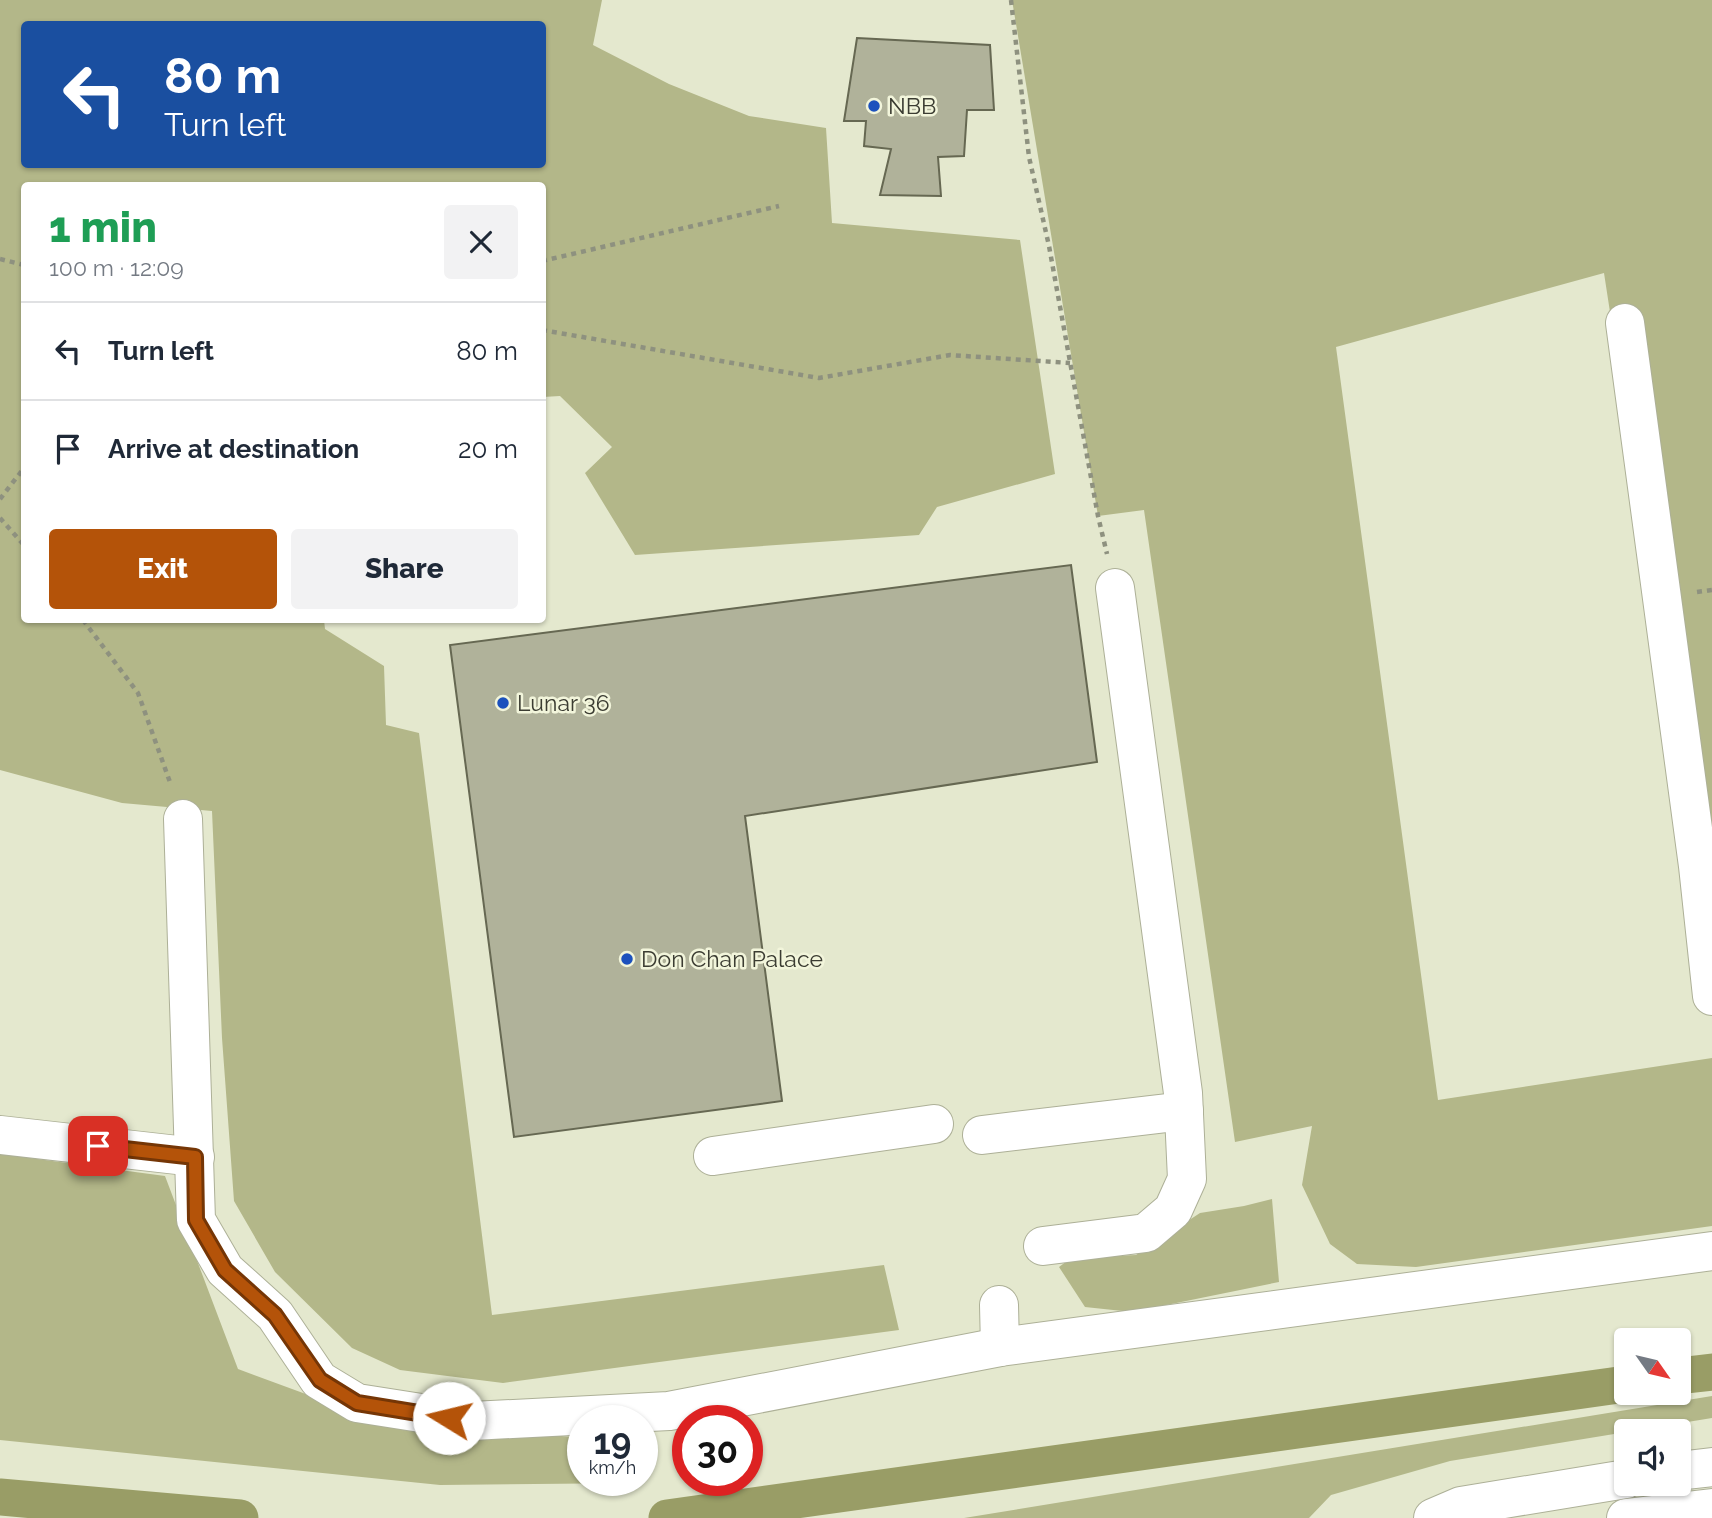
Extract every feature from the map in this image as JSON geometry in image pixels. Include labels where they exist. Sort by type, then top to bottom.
[{"type":"street","points":[[1625,323],[1698,866],[1712,996]]},
{"type":"street","points":[[1043,1246],[1146,1233],[1173,1210],[1187,1179],[1184,1111],[1111,571]]},
{"type":"street","points":[[183,819],[196,1220],[225,1270],[275,1315],[320,1380],[357,1403],[472,1421],[669,1410],[1000,1347],[1712,1251]]},
{"type":"street","points":[[982,1135],[1184,1111]]},
{"type":"street","points":[[713,1156],[934,1124]]},
{"type":"street","points":[[0,1135],[195,1157]]},
{"type":"street","points":[[999,1305],[1000,1347]]},
{"type":"street","points":[[1691,1469],[1712,1467]]},
{"type":"street","points":[[1433,1518],[1461,1506],[1614,1481]]},
{"type":"street","points":[[1626,1518],[1712,1508]]},
{"type":"path","points":[[1011,0],[1029,157],[1111,571]]},
{"type":"path","points":[[546,260],[779,206]]},
{"type":"path","points":[[0,259],[21,264]]},
{"type":"path","points":[[546,331],[819,378],[950,355],[1070,363]]},
{"type":"path","points":[[0,499],[21,472]]},
{"type":"path","points":[[0,518],[21,542]]},
{"type":"path","points":[[85,623],[138,693],[183,819]]},
{"type":"green space","points":[[0,0],[602,0],[593,45],[669,84],[749,116],[826,128],[832,223],[1020,240],[1055,474],[937,507],[919,535],[635,555],[585,473],[612,447],[560,396],[546,397],[546,182],[21,182],[21,623],[324,623],[325,629],[384,666],[386,725],[419,733],[492,1315],[884,1265],[899,1330],[503,1383],[400,1370],[352,1348],[275,1272],[234,1201],[222,1038],[212,811],[122,803],[0,770]]},
{"type":"green space","points":[[1012,0],[1712,0],[1712,976],[1604,273],[1336,347],[1438,1100],[1712,1058],[1712,1226],[1416,1267],[1357,1264],[1330,1244],[1302,1185],[1312,1126],[1235,1142],[1144,510],[1098,516]]},
{"type":"green space","points":[[0,1154],[165,1176],[238,1369],[371,1418],[567,1436],[567,1484],[440,1485],[0,1440]]},
{"type":"green space","points":[[1272,1199],[1279,1282],[1132,1312],[1085,1307],[1059,1267],[1071,1258],[1136,1255],[1200,1213]]},
{"type":"green space","points":[[1712,1396],[1712,1418],[1691,1421],[1691,1419],[1614,1419],[1614,1434],[1450,1461],[1331,1495],[1309,1518],[964,1518],[1657,1405],[1691,1405],[1691,1399]]},
{"type":"building","points":[[857,38],[990,45],[994,110],[967,110],[964,156],[938,157],[941,196],[880,195],[891,149],[864,146],[866,121],[844,121]]},
{"type":"building","name":"Don Chan Palace","points":[[1071,565],[1097,762],[745,816],[782,1101],[514,1137],[450,645]]},
{"type":"waterway","points":[[1691,1374],[1712,1372]]},
{"type":"waterway","points":[[667,1518],[1614,1386]]},
{"type":"waterway","points":[[0,1497],[240,1518]]},
{"type":"place","name":"NBB","points":[[874,106]]},
{"type":"place","name":"Lunar 36","points":[[503,703]]},
{"type":"place","name":"Don Chan Palace","points":[[627,959]]},
{"type":"route","points":[[98,1146],[195,1157],[196,1220],[225,1270],[275,1315],[320,1380],[357,1403],[449,1418]]}]
